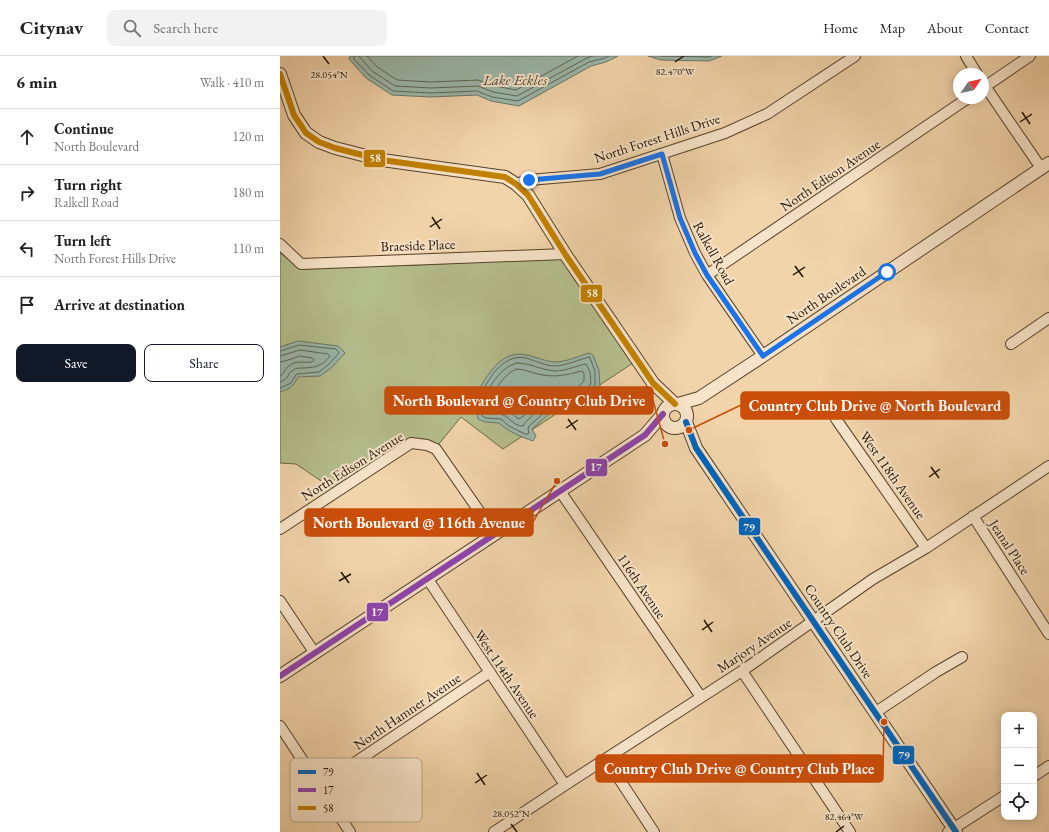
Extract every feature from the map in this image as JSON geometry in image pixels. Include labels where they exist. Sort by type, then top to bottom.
[{"type":"street","name":"North Forest Hills Drive","points":[[516,184],[529,180],[600,174],[725,133],[767,114],[855,56]]},
{"type":"street","points":[[966,56],[973,68]]},
{"type":"street","points":[[989,83],[1030,56]]},
{"type":"street","points":[[280,74],[294,115],[306,133],[320,142],[335,148],[382,160],[505,177],[516,184],[528,195],[565,254],[653,383],[676,404]]},
{"type":"street","points":[[989,93],[1045,166]]},
{"type":"street","name":"North Edison Avenue","points":[[707,275],[959,104]]},
{"type":"street","name":"Ralkell Road","points":[[662,154],[680,218],[695,253],[707,275],[763,356]]},
{"type":"street","name":"North Boulevard","points":[[676,404],[699,398],[1045,166]]},
{"type":"street","name":"Braeside Place","points":[[280,244],[301,264],[565,254]]},
{"type":"street","points":[[1011,344],[1049,318]]},
{"type":"street","points":[[653,383],[663,412],[663,421],[679,424]]},
{"type":"street","name":"North Boulevard","points":[[679,424],[699,398]]},
{"type":"street","points":[[280,676],[314,652],[645,435],[679,424],[687,412],[681,405],[668,405],[645,435]]},
{"type":"street","name":"West 118th Avenue","points":[[836,419],[926,548]]},
{"type":"street","name":"Country Club Drive","points":[[679,424],[876,712],[953,831]]},
{"type":"street","name":"North Edison Avenue","points":[[280,529],[410,443],[427,444],[436,449],[494,534]]},
{"type":"street","name":"Marjory Avenue","points":[[494,832],[742,671],[874,579],[926,548],[1049,466]]},
{"type":"street","name":"116th Avenue","points":[[560,491],[701,697]]},
{"type":"street","name":"Jeanal Place","points":[[973,516],[1049,634]]},
{"type":"street","name":"West 114th Avenue","points":[[427,578],[565,785]]},
{"type":"street","points":[[280,601],[314,652]]},
{"type":"street","points":[[876,712],[936,672],[962,657]]},
{"type":"street","points":[[742,671],[850,832]]},
{"type":"street","name":"North Hamner Avenue","points":[[362,758],[490,672]]},
{"type":"street","points":[[280,726],[301,758]]},
{"type":"street","points":[[606,759],[654,832]]},
{"type":"street","points":[[1037,774],[1049,766]]},
{"type":"street","points":[[953,831],[1001,798]]},
{"type":"street","points":[[343,822],[350,832]]},
{"type":"green space","points":[[280,253],[291,261],[315,268],[418,265],[560,258],[564,260],[633,363],[503,449],[461,417],[438,445],[423,439],[413,440],[333,489],[296,464],[280,463]]},
{"type":"water","name":"Lake Eckles","points":[[350,56],[618,56],[606,62],[591,66],[519,106],[491,101],[477,95],[431,97],[392,95],[366,78],[349,59]]},
{"type":"water","points":[[648,56],[722,56],[709,61],[661,60]]},
{"type":"water","points":[[298,341],[338,346],[345,353],[331,368],[320,376],[298,377],[291,387],[280,392],[280,347]]},
{"type":"water","points":[[589,353],[593,355],[599,370],[600,388],[586,400],[580,411],[574,412],[561,407],[550,413],[532,429],[536,436],[533,441],[515,434],[499,423],[485,422],[478,419],[473,400],[482,384],[494,368],[508,356],[517,354],[527,355],[557,362],[569,360]]},
{"type":"transit line","name":"58","points":[[280,74],[294,115],[306,133],[319,142],[335,148],[382,160],[505,177],[516,184],[528,195],[565,254],[653,383],[675,404]]},
{"type":"transit line","name":"17","points":[[280,676],[645,435],[663,414]]},
{"type":"transit line","name":"79","points":[[686,422],[696,448],[956,832]]},
{"type":"place","name":"Country Club Drive @ North Boulevard","points":[[689,430]]},
{"type":"place","name":"North Boulevard @ Country Club Drive","points":[[665,444]]},
{"type":"place","name":"North Boulevard @ 116th Avenue","points":[[557,481]]},
{"type":"place","name":"Country Club Drive @ Country Club Place","points":[[884,722]]},
{"type":"route","points":[[529,180],[600,174],[662,154],[680,218],[695,253],[707,275],[763,356],[887,272]]}]
